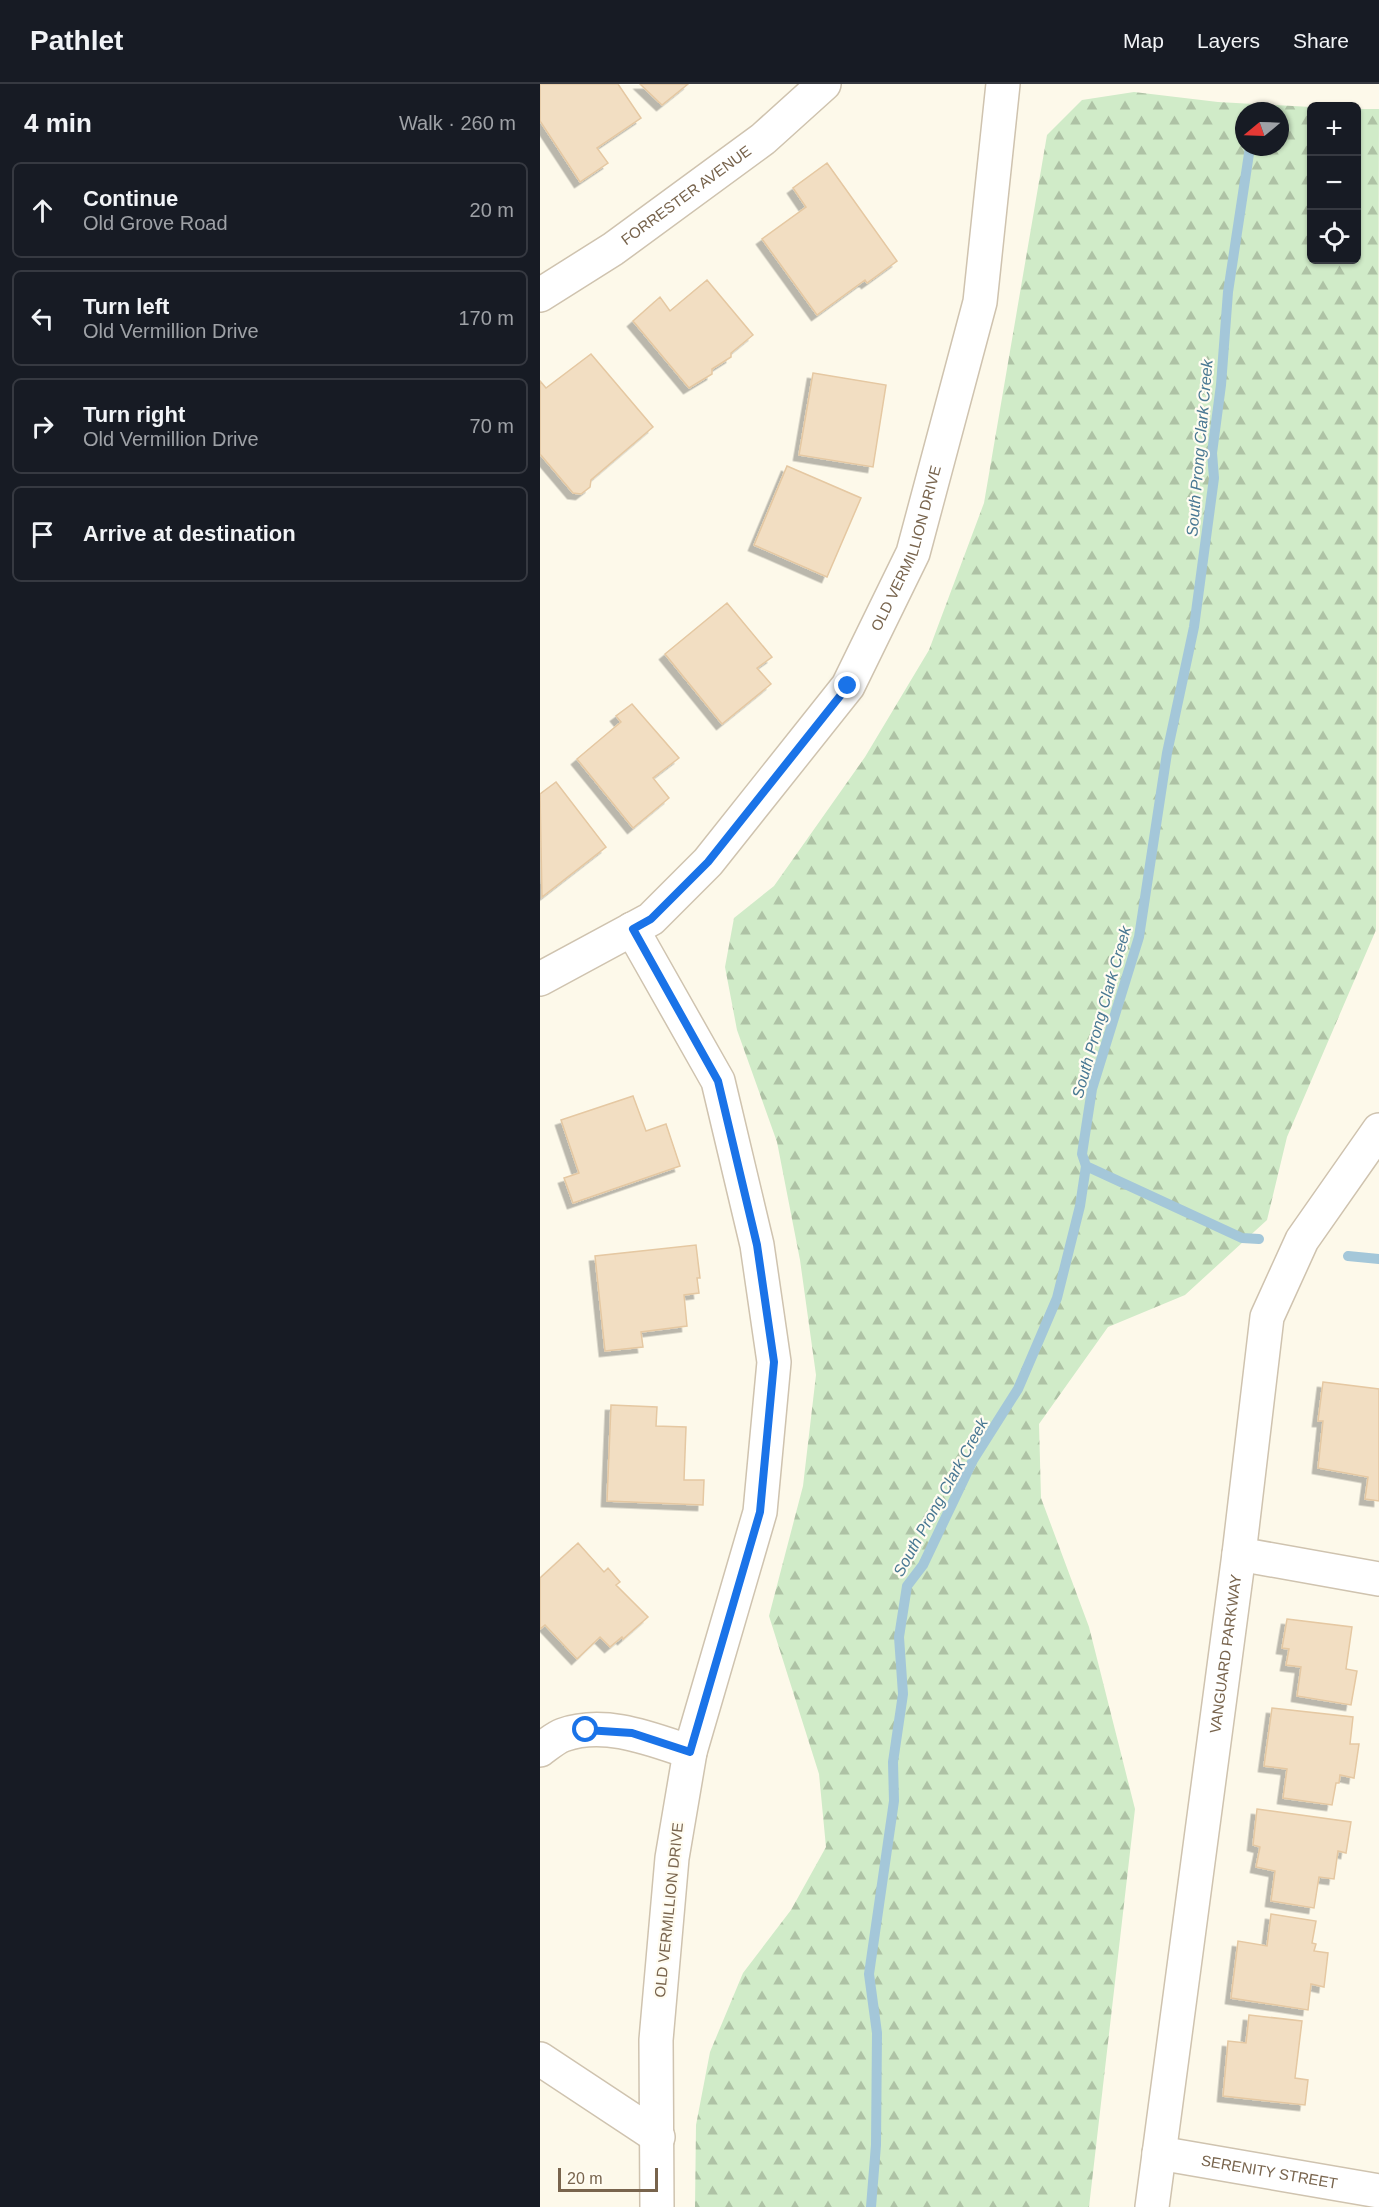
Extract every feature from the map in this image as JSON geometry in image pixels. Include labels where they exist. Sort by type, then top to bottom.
[{"type":"street","name":"FORRESTER AVENUE","points":[[540,295],[612,249],[763,139],[824,84]]},
{"type":"street","name":"OLD VERMILLION DRIVE","points":[[540,979],[651,919],[708,862],[848,686],[913,553],[980,302],[1003,84]]},
{"type":"street","name":"OLD VERMILLION DRIVE","points":[[633,929],[718,1081],[757,1245],[774,1362],[760,1512],[690,1752],[672,1858],[656,2040],[657,2207]]},
{"type":"street","name":"VANGUARD PARKWAY","points":[[1152,2207],[1239,1554],[1267,1317],[1302,1240],[1379,1130]]},
{"type":"street","points":[[1239,1554],[1379,1579]]},
{"type":"street","points":[[540,1750],[562,1736],[586,1730],[632,1733],[690,1752]]},
{"type":"street","points":[[540,2059],[658,2138]]},
{"type":"street","name":"SERENITY STREET","points":[[1159,2153],[1379,2190]]},
{"type":"green space","points":[[1134,92],[1235,103],[1235,156],[1289,156],[1289,106],[1307,107],[1307,264],[1361,264],[1361,109],[1379,109],[1376,930],[1287,1137],[1267,1220],[1185,1295],[1108,1327],[1039,1424],[1041,1498],[1089,1627],[1135,1809],[1089,2207],[695,2207],[696,2125],[710,2052],[743,1973],[791,1910],[826,1847],[819,1774],[769,1616],[803,1486],[816,1375],[800,1260],[777,1142],[737,1030],[725,967],[734,918],[774,886],[865,757],[929,650],[984,503],[1047,135],[1082,100]]},
{"type":"building","points":[[540,84],[618,84],[641,118],[597,148],[608,163],[580,182],[540,121]]},
{"type":"building","points":[[640,84],[688,84],[662,105]]},
{"type":"building","points":[[827,163],[897,261],[867,283],[865,280],[817,315],[762,239],[806,207],[793,188]]},
{"type":"building","points":[[707,280],[753,335],[731,353],[731,357],[712,369],[712,374],[689,388],[633,321],[660,297],[670,311]]},
{"type":"building","points":[[591,354],[653,427],[591,480],[590,487],[581,494],[573,493],[540,454],[540,381],[546,388]]},
{"type":"building","points":[[813,373],[886,385],[873,467],[799,455]]},
{"type":"building","points":[[787,466],[861,498],[827,577],[754,545]]},
{"type":"building","points":[[727,603],[772,657],[757,668],[771,684],[722,724],[665,654]]},
{"type":"building","points":[[632,704],[679,758],[653,778],[669,798],[633,828],[577,759],[621,722],[616,716]]},
{"type":"building","points":[[556,782],[606,847],[542,897],[540,794]]},
{"type":"building","points":[[633,1096],[646,1131],[666,1124],[680,1166],[573,1203],[564,1178],[579,1173],[561,1120]]},
{"type":"building","points":[[696,1245],[700,1278],[697,1278],[699,1293],[684,1295],[687,1326],[641,1332],[643,1347],[605,1351],[595,1256]]},
{"type":"building","points":[[1323,1382],[1379,1389],[1379,1501],[1365,1499],[1368,1477],[1318,1468],[1323,1421],[1318,1421]]},
{"type":"building","points":[[611,1405],[657,1407],[656,1426],[686,1427],[684,1480],[704,1480],[703,1505],[607,1501]]},
{"type":"building","points":[[578,1543],[604,1572],[608,1568],[620,1582],[616,1585],[648,1617],[610,1647],[600,1637],[577,1659],[545,1625],[540,1629],[540,1578]]},
{"type":"building","points":[[1287,1619],[1352,1627],[1346,1669],[1357,1671],[1351,1705],[1297,1696],[1301,1667],[1286,1665],[1289,1649],[1282,1648]]},
{"type":"building","points":[[1272,1708],[1353,1717],[1350,1744],[1359,1744],[1354,1778],[1340,1775],[1339,1783],[1336,1783],[1332,1805],[1283,1798],[1287,1769],[1264,1766]]},
{"type":"building","points":[[1257,1809],[1351,1822],[1346,1853],[1338,1851],[1334,1879],[1319,1877],[1314,1908],[1271,1901],[1275,1871],[1256,1867],[1260,1847],[1253,1845]]},
{"type":"building","points":[[1271,1914],[1316,1921],[1312,1943],[1316,1944],[1314,1951],[1328,1953],[1324,1987],[1311,1984],[1308,2010],[1231,1998],[1238,1941],[1267,1946]]},
{"type":"building","points":[[1249,2015],[1302,2021],[1295,2078],[1308,2080],[1305,2105],[1223,2096],[1228,2041],[1246,2043]]},
{"type":"waterway","name":"South Prong Clark Creek","points":[[871,2207],[876,2145],[877,2033],[869,1974],[894,1801],[893,1762],[903,1694],[899,1637],[907,1586],[923,1565],[973,1460],[1018,1389],[1057,1298],[1080,1206],[1086,1166],[1082,1154],[1092,1089],[1139,937],[1167,753],[1194,627],[1214,478],[1212,453],[1221,385],[1228,292],[1249,156]]},
{"type":"waterway","points":[[1086,1166],[1242,1238],[1259,1239]]},
{"type":"waterway","points":[[1348,1256],[1379,1259]]},
{"type":"route","points":[[586,1730],[632,1733],[690,1752],[760,1512],[774,1362],[757,1245],[718,1081],[633,929],[651,919],[708,862],[848,686]]}]
